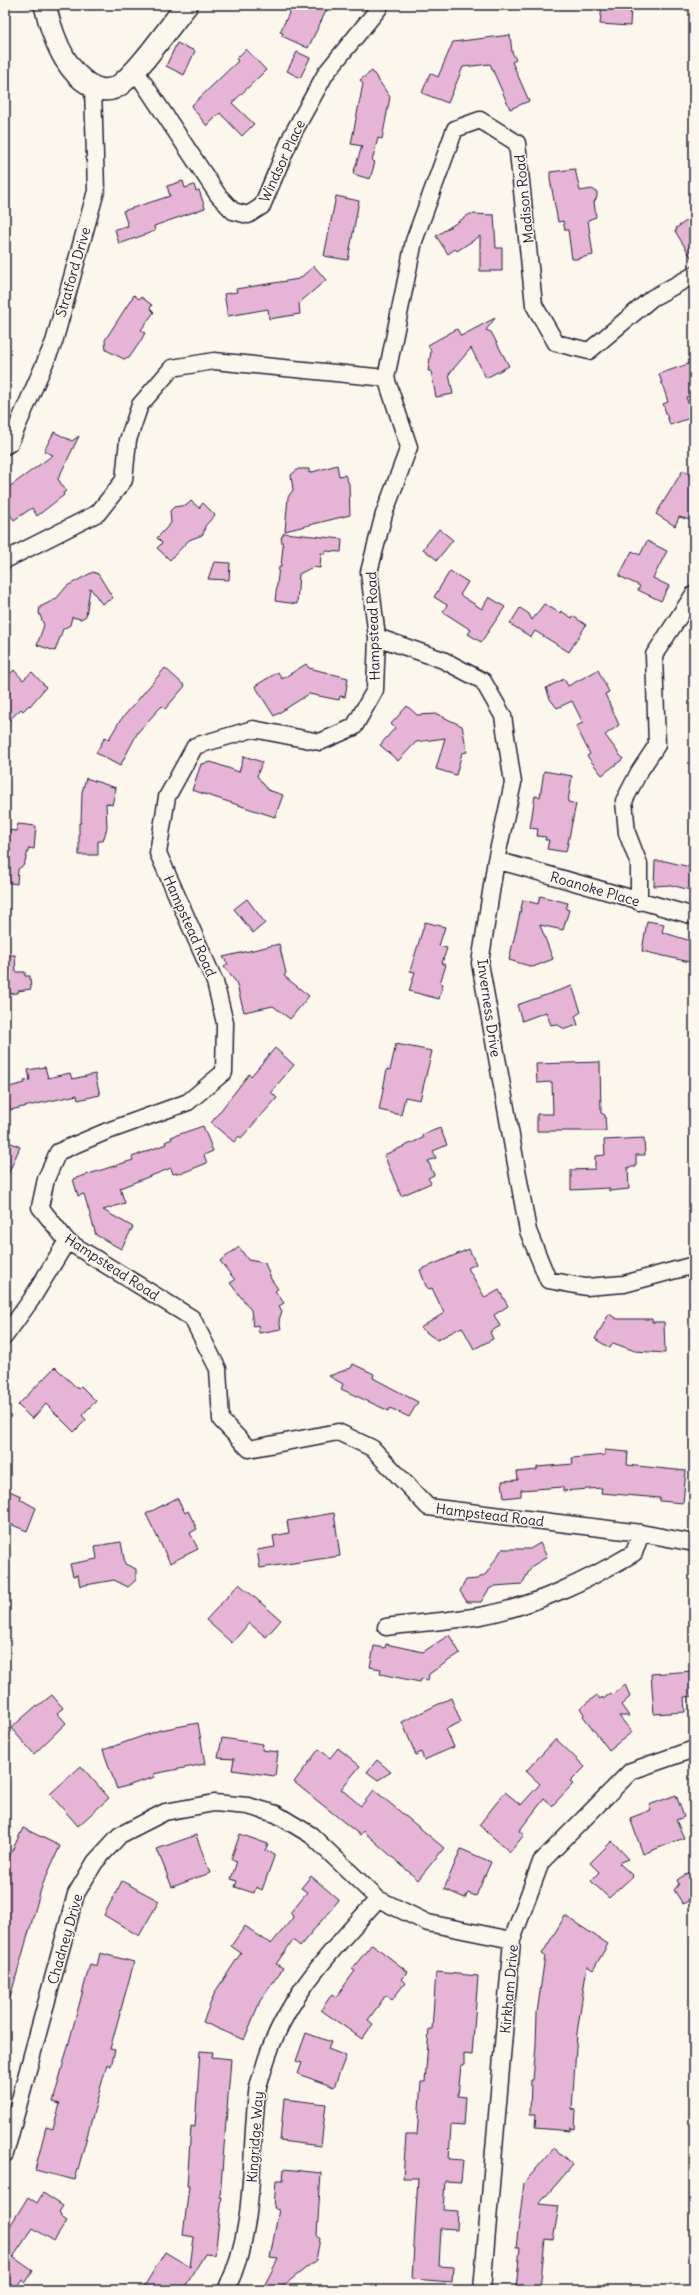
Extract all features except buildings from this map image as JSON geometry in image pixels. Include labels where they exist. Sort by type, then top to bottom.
[{"type":"main road","points":[[44,5],[65,59],[81,79],[93,87],[104,90],[120,85],[135,70],[187,5]]},
{"type":"street","name":"Windsor Place","points":[[135,70],[218,195],[233,211],[248,215],[262,206],[292,135],[326,73],[379,8]]},
{"type":"street","name":"Stratford Drive","points":[[5,446],[10,442],[54,342],[96,191],[93,87]]},
{"type":"street","name":"Madison Road","points":[[386,378],[414,240],[455,129],[480,120],[517,143],[534,305],[556,343],[589,350],[652,298],[694,276]]},
{"type":"street","points":[[5,560],[98,513],[124,480],[128,440],[140,405],[172,368],[214,362],[386,378]]},
{"type":"street","name":"Hampstead Road","points":[[386,378],[409,447],[384,514],[369,572],[377,637],[375,690],[354,727],[320,742],[253,729],[195,746],[166,798],[158,853],[215,982],[225,1023],[224,1072],[188,1102],[105,1132],[58,1152],[46,1179],[40,1208],[67,1241],[192,1318],[218,1369],[221,1420],[249,1449],[338,1432],[372,1448],[428,1507],[641,1533],[694,1543]]},
{"type":"street","points":[[639,902],[640,864],[627,833],[624,801],[639,772],[657,744],[654,656],[694,594]]},
{"type":"street","name":"Inverness Drive","points":[[377,637],[443,660],[483,681],[503,716],[513,783],[496,860],[480,963],[528,1231],[548,1280],[586,1287],[624,1284],[694,1265]]},
{"type":"street","name":"Roanoke Place","points":[[496,860],[639,902],[694,916]]},
{"type":"street","points":[[5,1336],[31,1300],[67,1241]]},
{"type":"street","points":[[386,1627],[480,1616],[542,1599],[606,1570],[634,1553],[641,1533]]},
{"type":"street","name":"Kirkham Drive","points":[[482,2290],[512,1940],[541,1862],[630,1771],[694,1749]]},
{"type":"street","name":"Chadney Drive","points":[[5,2154],[76,1894],[95,1862],[120,1835],[165,1812],[214,1803],[248,1806],[276,1814],[311,1835],[378,1899],[428,1923],[512,1940]]},
{"type":"street","name":"Kingridge Way","points":[[226,2290],[234,2274],[247,2228],[252,2179],[257,2093],[266,2058],[278,2029],[305,1982],[378,1899]]}]
